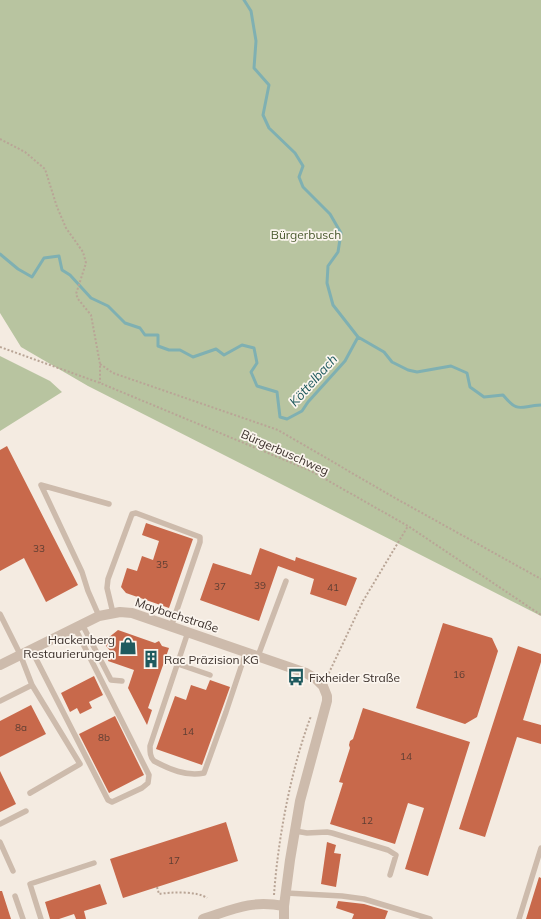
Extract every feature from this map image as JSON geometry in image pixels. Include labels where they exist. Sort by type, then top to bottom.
[{"type":"street","name":"Maybachstraße","points":[[0,665],[98,616],[114,613],[132,613],[306,673],[316,679],[323,686]]},
{"type":"street","points":[[284,919],[284,906],[300,801],[327,701],[327,696],[323,686]]},
{"type":"street","points":[[203,919],[245,905],[260,903],[284,906]]},
{"type":"lane","points":[[98,616],[82,572],[41,485],[109,504]]},
{"type":"lane","points":[[114,613],[107,588],[108,579],[132,514],[136,513],[200,538],[200,542],[171,626]]},
{"type":"lane","points":[[258,656],[286,581]]},
{"type":"lane","points":[[0,614],[20,654],[32,685],[80,764],[30,793]]},
{"type":"lane","points":[[31,649],[108,800],[112,802],[118,800],[142,788],[148,783],[149,775],[79,626]]},
{"type":"lane","points":[[79,626],[111,680],[122,681]]},
{"type":"lane","points":[[188,632],[150,746],[151,758],[154,761],[182,773],[197,775],[204,773],[246,652]]},
{"type":"lane","points":[[178,664],[210,675]]},
{"type":"lane","points":[[0,701],[32,685]]},
{"type":"lane","points":[[0,824],[26,811]]},
{"type":"lane","points":[[295,831],[308,833],[332,833],[388,850],[396,855],[390,875]]},
{"type":"lane","points":[[0,842],[13,871]]},
{"type":"lane","points":[[519,919],[541,848]]},
{"type":"lane","points":[[41,919],[30,884],[94,863]]},
{"type":"lane","points":[[286,893],[342,896],[364,899],[430,919]]},
{"type":"lane","points":[[15,896],[23,919]]},
{"type":"path","points":[[0,139],[25,152],[45,169],[57,207],[66,228],[83,252],[86,263],[76,294],[78,299],[91,315],[100,364],[100,383]]},
{"type":"path","name":"Bürgerbuschweg","points":[[0,347],[100,383],[310,471],[408,526],[541,615]]},
{"type":"path","points":[[100,364],[113,373],[278,430],[395,498],[541,579]]},
{"type":"path","points":[[323,686],[363,601],[408,526]]},
{"type":"path","points":[[156,887],[159,894],[180,893],[203,895],[207,898]]},
{"type":"green space","name":"Bürgerbusch","points":[[0,0],[541,0],[541,616],[88,386],[21,347],[0,313]]},
{"type":"green space","points":[[0,356],[50,381],[62,392],[0,431]]},
{"type":"building","points":[[7,446],[78,585],[46,602],[24,558],[0,571],[0,450]]},
{"type":"building","points":[[146,523],[193,539],[169,608],[126,593],[121,587],[127,568],[137,571],[142,556],[153,560],[159,541],[142,535]]},
{"type":"building","points":[[260,548],[295,561],[296,557],[357,578],[346,606],[310,594],[314,579],[278,566],[259,621],[200,600],[213,563],[251,575]]},
{"type":"building","points":[[443,623],[492,638],[498,651],[477,717],[465,724],[416,708]]},
{"type":"building","points":[[118,630],[155,643],[159,641],[162,646],[169,648],[148,708],[152,710],[147,725],[128,688],[134,670],[108,661],[111,652],[103,642]]},
{"type":"building","points":[[518,646],[541,654],[541,662],[523,720],[541,725],[541,744],[517,737],[485,837],[459,829]]},
{"type":"building","points":[[94,676],[103,695],[89,702],[92,708],[80,714],[77,708],[70,712],[61,693]]},
{"type":"building","points":[[210,680],[230,687],[202,765],[156,749],[175,696],[186,700],[191,685],[206,690]]},
{"type":"building","points":[[31,705],[46,734],[0,757],[0,721]]},
{"type":"building","points":[[363,708],[470,742],[428,876],[405,869],[424,808],[408,803],[395,844],[330,824],[343,783],[339,782],[350,748],[350,741],[353,739]]},
{"type":"building","points":[[115,716],[144,775],[109,793],[79,734]]},
{"type":"building","points":[[0,771],[16,804],[0,812]]},
{"type":"building","points":[[226,822],[238,861],[123,898],[110,859]]},
{"type":"building","points":[[327,842],[336,845],[334,853],[341,854],[336,887],[321,884]]},
{"type":"building","points":[[539,877],[541,878],[541,919],[526,919]]},
{"type":"building","points":[[100,884],[107,904],[84,911],[86,919],[76,919],[74,914],[59,919],[50,919],[45,902]]},
{"type":"building","points":[[0,891],[2,891],[11,919],[0,919]]},
{"type":"building","points":[[338,901],[364,904],[388,911],[385,919],[352,919],[354,914],[336,908]]},
{"type":"waterway","points":[[244,0],[251,11],[256,41],[254,68],[269,85],[263,115],[269,128],[295,153],[303,166],[299,177],[303,187],[330,214],[341,233],[338,252],[328,266],[327,283],[333,305],[358,337]]},
{"type":"waterway","name":"Köttelbach","points":[[0,254],[18,269],[32,277],[44,258],[59,256],[62,270],[70,275],[91,298],[108,306],[125,323],[140,328],[145,335],[158,335],[158,346],[169,350],[180,350],[193,357],[216,349],[224,355],[242,345],[254,348],[257,363],[251,372],[257,386],[277,392],[280,417],[287,419],[302,411],[308,402],[345,361],[358,337],[384,352],[392,362],[408,370],[417,372],[451,366],[467,373],[470,387],[484,397],[503,395],[513,405],[520,408],[541,405]]},
{"type":"place","name":"Hackenberg Restaurierungen","points":[[128,646]]},
{"type":"place","name":"Rac Präzision KG","points":[[151,659]]},
{"type":"place","name":"Fixheider Straße","points":[[296,677]]}]
